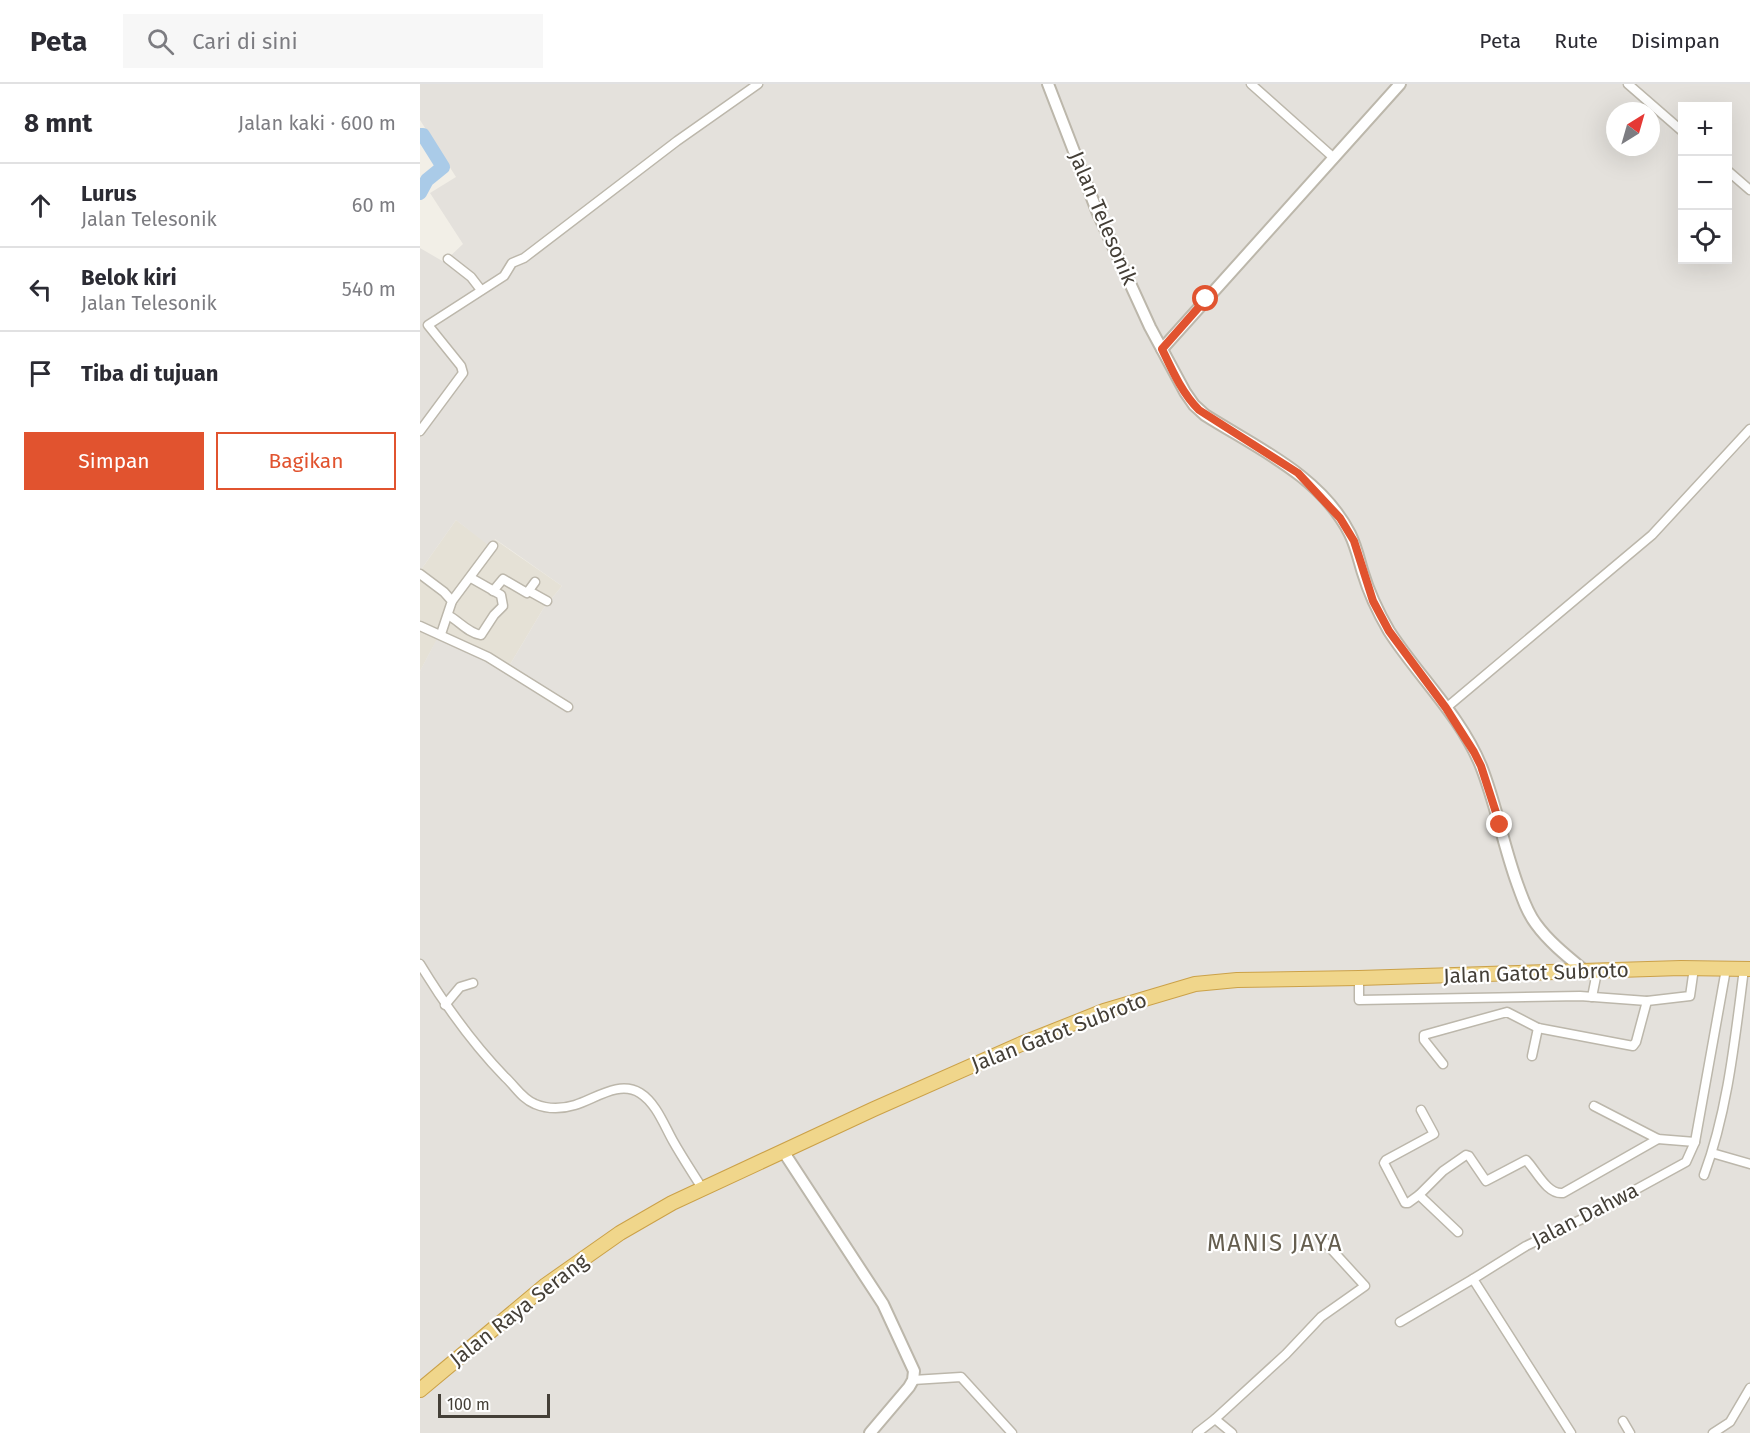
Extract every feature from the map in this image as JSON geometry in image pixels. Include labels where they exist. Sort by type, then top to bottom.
[{"type":"highway","name":"Jalan Gatot Subroto","points":[[620,1233],[702,1188],[1021,1044],[1104,1011],[1195,984],[1237,980],[1694,968],[1747,969]]},
{"type":"highway","name":"Jalan Raya Serang","points":[[420,1390],[546,1286],[620,1233]]},
{"type":"street","points":[[420,431],[463,373],[461,366],[428,325],[504,276],[513,263],[524,258],[677,141],[758,84]]},
{"type":"street","name":"Jalan Telesonik","points":[[1048,84],[1097,211],[1150,327],[1185,392],[1205,415],[1298,473],[1340,518],[1354,541],[1373,601],[1384,622],[1446,708],[1470,744],[1481,766],[1507,855],[1524,901],[1536,924],[1560,951],[1591,972]]},
{"type":"street","points":[[1251,84],[1335,158]]},
{"type":"street","points":[[1162,349],[1400,84]]},
{"type":"street","points":[[1628,84],[1678,128]]},
{"type":"street","points":[[1732,174],[1750,190]]},
{"type":"street","points":[[448,259],[471,277],[481,290]]},
{"type":"street","points":[[1446,708],[1652,535],[1750,429]]},
{"type":"street","points":[[441,634],[452,601],[493,546]]},
{"type":"street","points":[[420,573],[452,601]]},
{"type":"street","points":[[448,615],[461,622],[465,628],[477,636],[481,635],[503,606],[501,596],[471,578]]},
{"type":"street","points":[[493,591],[503,579],[526,593],[529,591],[547,601]]},
{"type":"street","points":[[529,591],[535,582]]},
{"type":"street","points":[[420,626],[488,657],[568,707]]},
{"type":"street","points":[[420,964],[445,1005],[519,1093],[534,1104],[560,1108],[619,1089],[626,1088],[638,1092],[654,1107],[702,1188]]},
{"type":"street","points":[[1359,978],[1359,1000],[1592,997],[1647,1001],[1690,996],[1694,968]]},
{"type":"street","name":"Jalan Dahwa","points":[[1400,1322],[1516,1251],[1582,1219],[1686,1162],[1695,1142],[1726,969]]},
{"type":"street","points":[[1704,1175],[1719,1124],[1747,969]]},
{"type":"street","points":[[1591,972],[1592,997]]},
{"type":"street","points":[[445,1005],[460,987],[473,983]]},
{"type":"street","points":[[1443,1064],[1424,1040],[1424,1035],[1507,1012],[1538,1028],[1633,1046],[1647,1001]]},
{"type":"street","points":[[1532,1056],[1538,1028]]},
{"type":"street","points":[[1594,1106],[1658,1139],[1695,1142]]},
{"type":"street","points":[[1421,1110],[1434,1134],[1384,1163],[1405,1203],[1419,1195],[1443,1171],[1467,1155],[1486,1181],[1526,1160],[1550,1189],[1557,1194],[1563,1193],[1658,1139]]},
{"type":"street","points":[[783,1151],[883,1304],[914,1371],[913,1380],[870,1433]]},
{"type":"street","points":[[1712,1153],[1750,1164]]},
{"type":"street","points":[[1419,1195],[1458,1232]]},
{"type":"street","points":[[1197,1433],[1286,1354],[1321,1317],[1365,1286],[1322,1239]]},
{"type":"street","points":[[1473,1279],[1570,1433]]},
{"type":"street","points":[[913,1380],[961,1377],[1012,1433]]},
{"type":"street","points":[[1713,1433],[1730,1422],[1748,1394]]},
{"type":"street","points":[[1215,1419],[1232,1433]]},
{"type":"street","points":[[1623,1421],[1630,1433]]},
{"type":"shaded area","points":[[420,84],[1750,84],[1750,1433],[420,1433],[420,671],[440,633],[508,668],[543,609],[562,586],[495,539],[488,545],[456,520],[420,571],[420,248],[444,262],[463,244],[430,193],[456,177],[420,120]]},
{"type":"shaded area","points":[[456,520],[488,544],[494,539],[562,586],[543,609],[508,668],[440,634],[420,671],[420,571]]},
{"type":"waterway","points":[[420,135],[423,135],[443,167],[427,180],[420,193]]},
{"type":"district","name":"MANIS JAYA","points":[[1275,1243]]},
{"type":"route","points":[[1206,299],[1162,349],[1173,371],[1190,400],[1199,410],[1298,473],[1307,480],[1340,518],[1354,541],[1373,601],[1389,631],[1446,708],[1474,752],[1481,766],[1500,825]]}]
